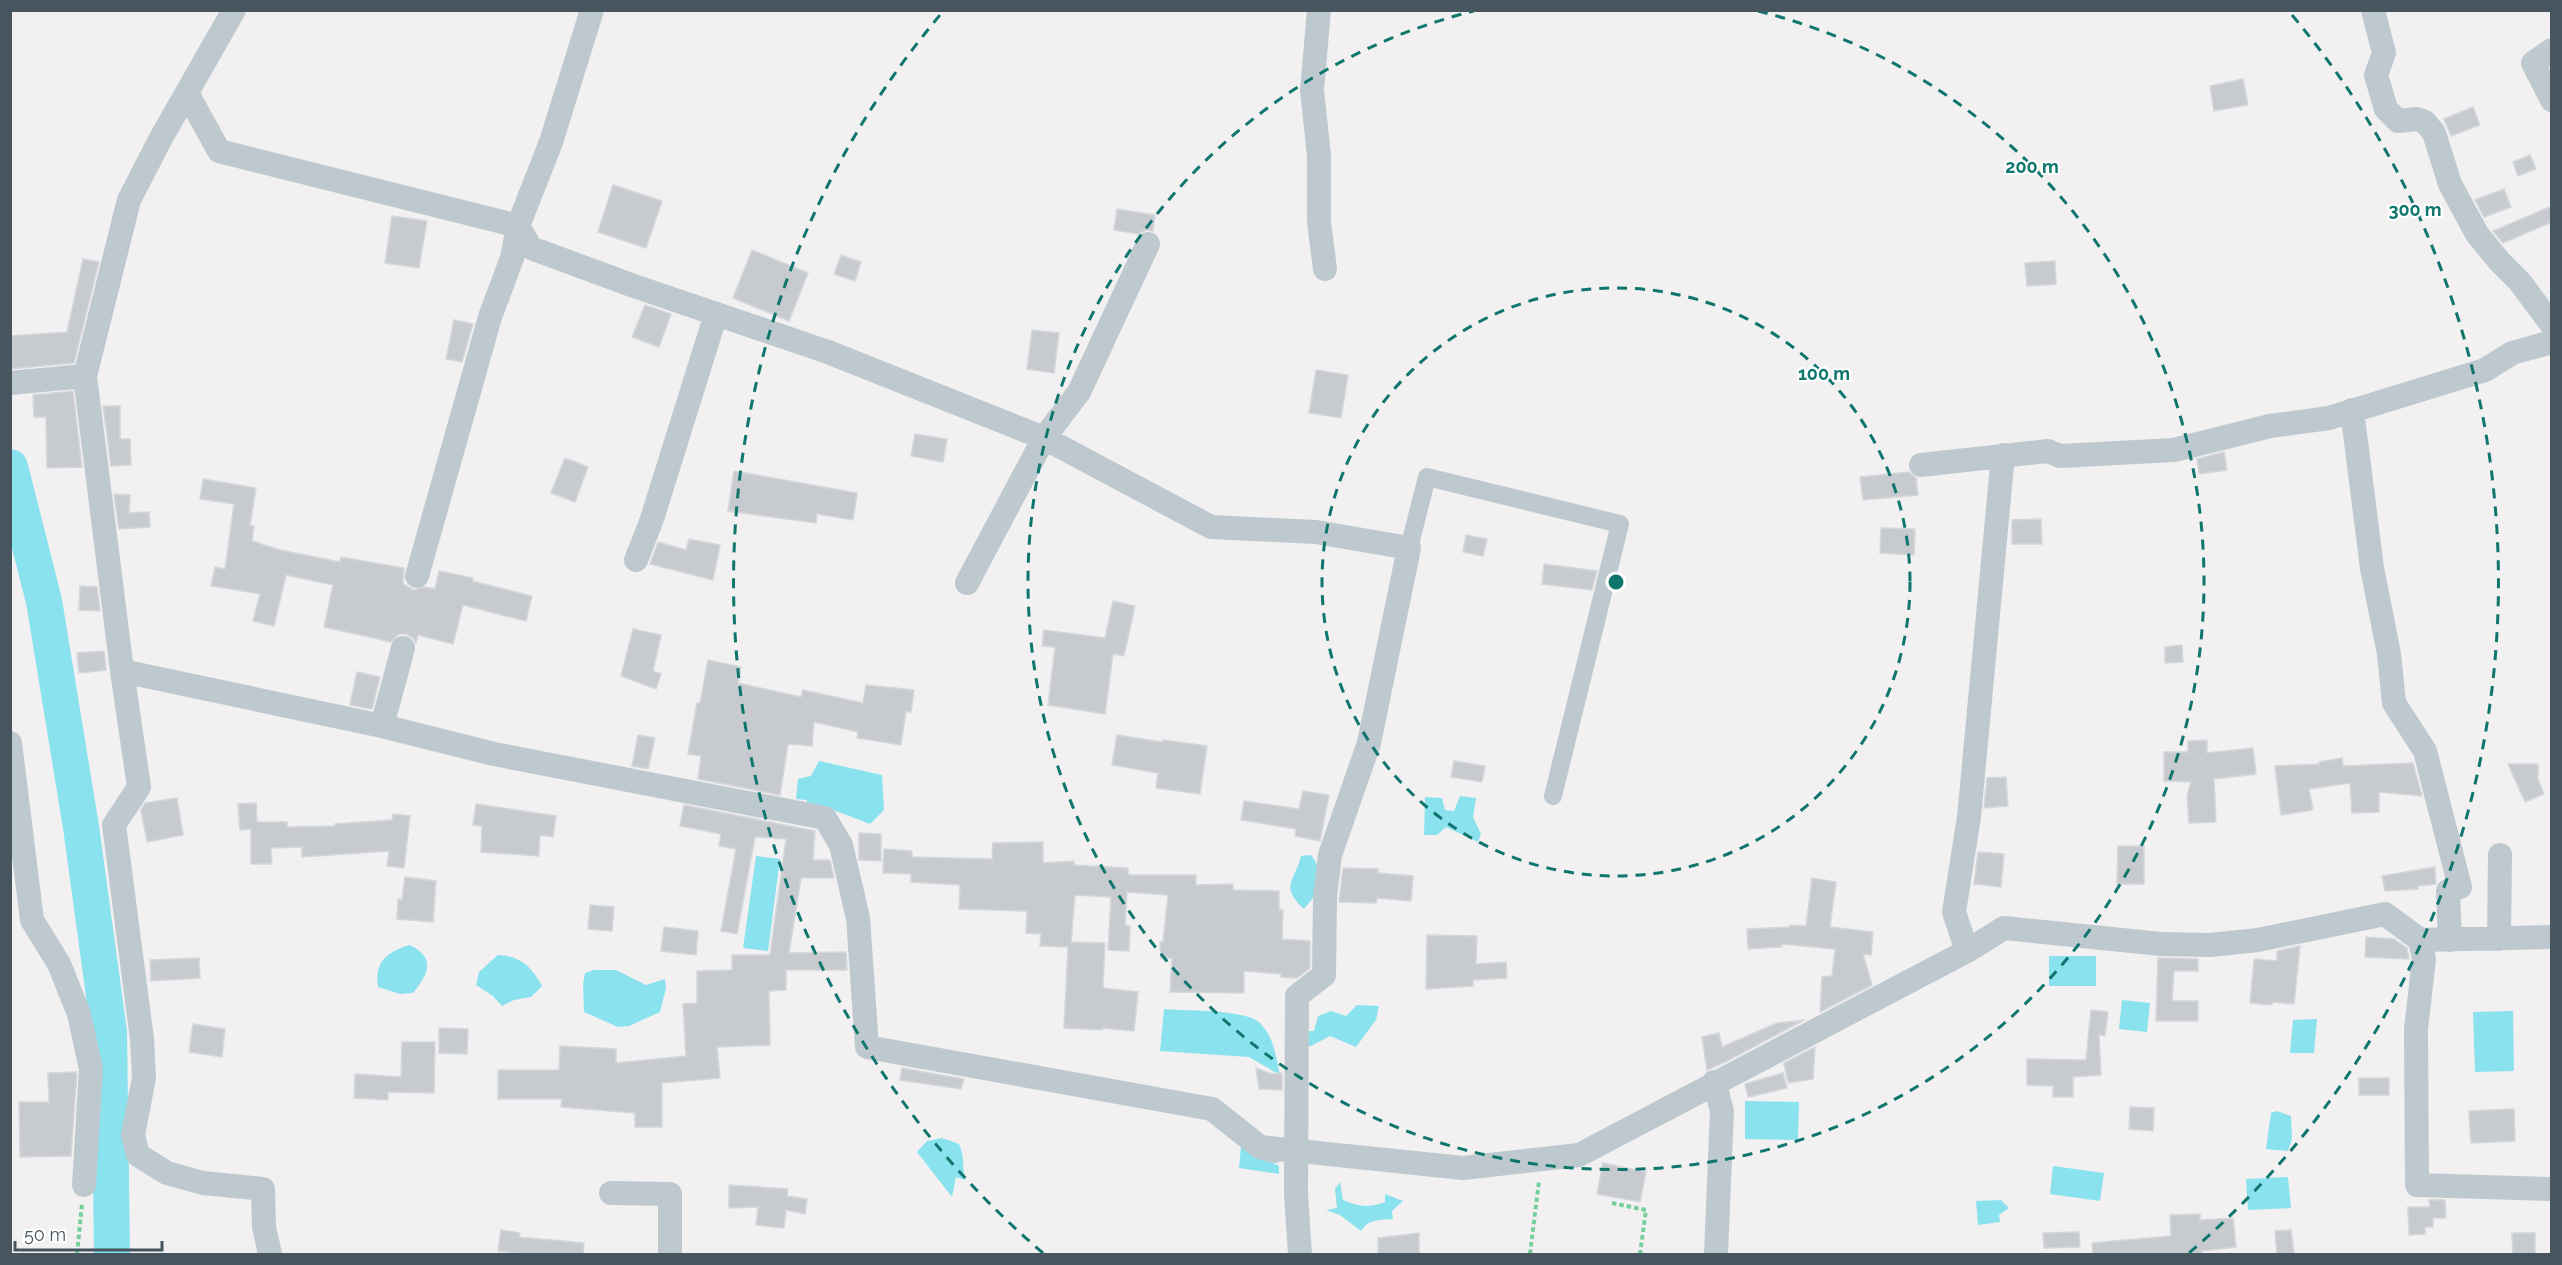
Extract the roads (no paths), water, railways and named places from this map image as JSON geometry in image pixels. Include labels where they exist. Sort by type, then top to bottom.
[{"type":"street","points":[[234,10],[129,200],[86,376],[122,671],[139,787],[114,825],[142,1039],[144,1078],[133,1135],[138,1155],[167,1173],[203,1183],[263,1190],[264,1227],[270,1254]]},
{"type":"street","points":[[417,576],[490,317],[512,258],[518,226],[551,142],[592,10]]},
{"type":"street","points":[[1319,10],[1312,90],[1319,156],[1319,222],[1325,269]]},
{"type":"street","points":[[2373,10],[2384,53],[2376,75],[2386,109],[2398,121],[2417,119],[2425,122],[2434,133],[2450,184],[2477,234],[2520,282],[2552,325]]},
{"type":"street","points":[[2552,50],[2533,63],[2552,100]]},
{"type":"street","points":[[187,93],[219,151],[518,226],[531,248],[828,352],[1044,438],[1211,527],[1316,532],[1409,548]]},
{"type":"street","points":[[967,583],[1044,438],[1079,393],[1148,244]]},
{"type":"street","points":[[636,560],[652,519],[716,314]]},
{"type":"street","points":[[1921,465],[2048,451],[2060,456],[2174,450],[2270,426],[2329,418],[2485,370],[2512,353],[2552,342]]},
{"type":"street","points":[[10,383],[86,376]]},
{"type":"street","points":[[2352,410],[2372,568],[2389,654],[2394,703],[2425,752],[2460,887],[2448,891],[2450,940]]},
{"type":"street","points":[[1967,951],[1954,912],[1969,817],[2003,455]]},
{"type":"street","points":[[1300,1254],[1296,1194],[1297,996],[1324,975],[1325,896],[1330,855],[1369,743],[1409,548],[1427,477],[1620,524],[1553,796]]},
{"type":"street","points":[[382,726],[403,648]]},
{"type":"street","points":[[122,671],[382,726],[494,754],[825,818],[841,845],[858,918],[867,1047],[1212,1109],[1260,1147],[1296,1154],[1463,1168],[1579,1155],[1967,951],[2004,928],[2161,944],[2210,945],[2258,940],[2385,914],[2420,940],[2552,937]]},
{"type":"street","points":[[10,743],[32,920],[59,964],[79,1014],[92,1069],[84,1185]]},
{"type":"street","points":[[2499,939],[2500,855]]},
{"type":"street","points":[[2420,940],[2424,959],[2416,1029],[2416,1185],[2552,1189]]},
{"type":"street","points":[[1714,1082],[1722,1111],[1716,1254]]},
{"type":"street","points":[[611,1193],[670,1194],[670,1254]]},
{"type":"water","points":[[819,761],[882,775],[884,810],[870,824],[828,808],[807,809],[807,800],[796,799],[798,779],[811,776]]},
{"type":"water","points":[[1460,796],[1476,798],[1473,817],[1481,834],[1478,842],[1446,827],[1437,835],[1424,835],[1425,797],[1442,798],[1445,810],[1454,811]]},
{"type":"water","points":[[1311,855],[1319,869],[1320,882],[1318,889],[1304,909],[1296,901],[1290,889],[1301,856]]},
{"type":"water","points":[[756,856],[780,859],[768,951],[743,948]]},
{"type":"water","points":[[409,945],[423,954],[426,960],[426,972],[419,986],[413,993],[400,994],[378,987],[378,971],[384,959],[394,951]]},
{"type":"water","points":[[498,955],[513,957],[524,963],[542,986],[531,997],[514,1000],[502,1006],[493,996],[476,985],[479,972]]},
{"type":"water","points":[[2049,956],[2096,956],[2096,986],[2049,986]]},
{"type":"water","points":[[594,970],[616,970],[646,985],[665,979],[666,988],[660,1012],[629,1026],[618,1027],[584,1012],[585,973]]},
{"type":"water","points":[[2122,1000],[2150,1003],[2147,1032],[2119,1029]]},
{"type":"water","points":[[1357,1005],[1379,1006],[1376,1020],[1356,1047],[1330,1036],[1311,1046],[1301,1044],[1303,1036],[1314,1031],[1318,1016],[1331,1011],[1346,1016]]},
{"type":"water","points":[[1164,1009],[1214,1011],[1253,1018],[1268,1034],[1274,1048],[1280,1075],[1249,1057],[1160,1051]]},
{"type":"water","points":[[2513,1011],[2514,1071],[2475,1072],[2473,1012]]},
{"type":"water","points":[[2317,1019],[2314,1053],[2290,1053],[2293,1020]]},
{"type":"water","points":[[1745,1101],[1799,1102],[1798,1140],[1745,1139]]},
{"type":"water","points":[[2277,1111],[2291,1116],[2292,1139],[2288,1151],[2266,1149],[2271,1113]]},
{"type":"water","points":[[942,1138],[959,1144],[962,1153],[965,1180],[956,1177],[952,1197],[917,1152],[927,1141]]},
{"type":"water","points":[[1241,1147],[1279,1166],[1279,1174],[1239,1168]]},
{"type":"water","points":[[2053,1166],[2104,1173],[2100,1201],[2050,1194]]},
{"type":"water","points":[[2288,1177],[2291,1208],[2248,1210],[2246,1179]]},
{"type":"water","points":[[1340,1182],[1343,1200],[1354,1204],[1369,1206],[1379,1204],[1385,1202],[1385,1194],[1403,1201],[1392,1211],[1393,1219],[1371,1222],[1361,1231],[1340,1215],[1326,1210],[1337,1208],[1335,1189]]},
{"type":"water","points":[[2001,1200],[2009,1208],[1999,1215],[2000,1222],[1978,1225],[1976,1201]]},
{"type":"waterway","points":[[10,467],[44,601],[81,827],[109,1032],[112,1254]]}]
